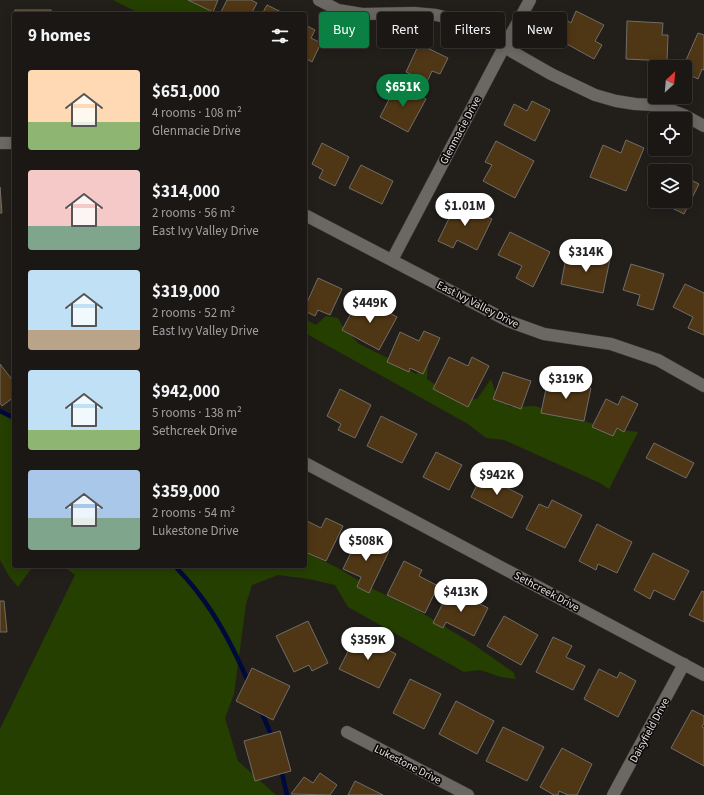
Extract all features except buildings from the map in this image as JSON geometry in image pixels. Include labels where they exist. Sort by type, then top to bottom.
[{"type":"street","points":[[319,0],[338,10],[362,14],[414,13],[441,16]]},
{"type":"street","name":"Glenmacie Drive","points":[[505,45],[530,0]]},
{"type":"street","name":"Glenmacie Drive","points":[[392,260],[503,48]]},
{"type":"street","points":[[505,48],[551,74],[595,95],[616,101],[653,105],[671,110],[704,126]]},
{"type":"street","points":[[0,143],[12,143]]},
{"type":"street","name":"East Ivy Valley Drive","points":[[307,216],[508,321],[544,334],[610,344],[658,360],[704,386]]},
{"type":"street","name":"Sethcreek Drive","points":[[307,464],[704,675]]},
{"type":"street","name":"Daisyfield Drive","points":[[613,795],[684,664]]},
{"type":"street","name":"Lukestone Drive","points":[[347,732],[468,795]]},
{"type":"green space","points":[[113,0],[191,0],[214,12],[137,12]]},
{"type":"green space","points":[[326,316],[338,318],[343,327],[359,344],[392,360],[416,374],[428,362],[427,379],[455,398],[477,399],[491,379],[496,395],[510,407],[535,406],[607,428],[638,432],[609,489],[600,483],[504,440],[486,438],[468,424],[307,334],[307,320],[316,325]]},
{"type":"green space","points":[[0,412],[12,419],[12,568],[32,568],[18,587],[9,576],[0,560]]},
{"type":"green space","points":[[307,553],[336,567],[373,589],[419,611],[473,644],[513,672],[516,679],[501,677],[480,670],[464,672],[348,607],[335,585],[309,579],[278,575],[252,585],[246,604],[234,694],[225,718],[238,761],[276,795],[0,795],[0,729],[75,575],[65,568],[307,568]]},
{"type":"waterway","points":[[0,411],[12,417]]},
{"type":"waterway","points":[[177,568],[207,604],[221,626],[249,684]]},
{"type":"waterway","points":[[261,711],[273,739]]},
{"type":"waterway","points":[[281,769],[287,795]]}]
